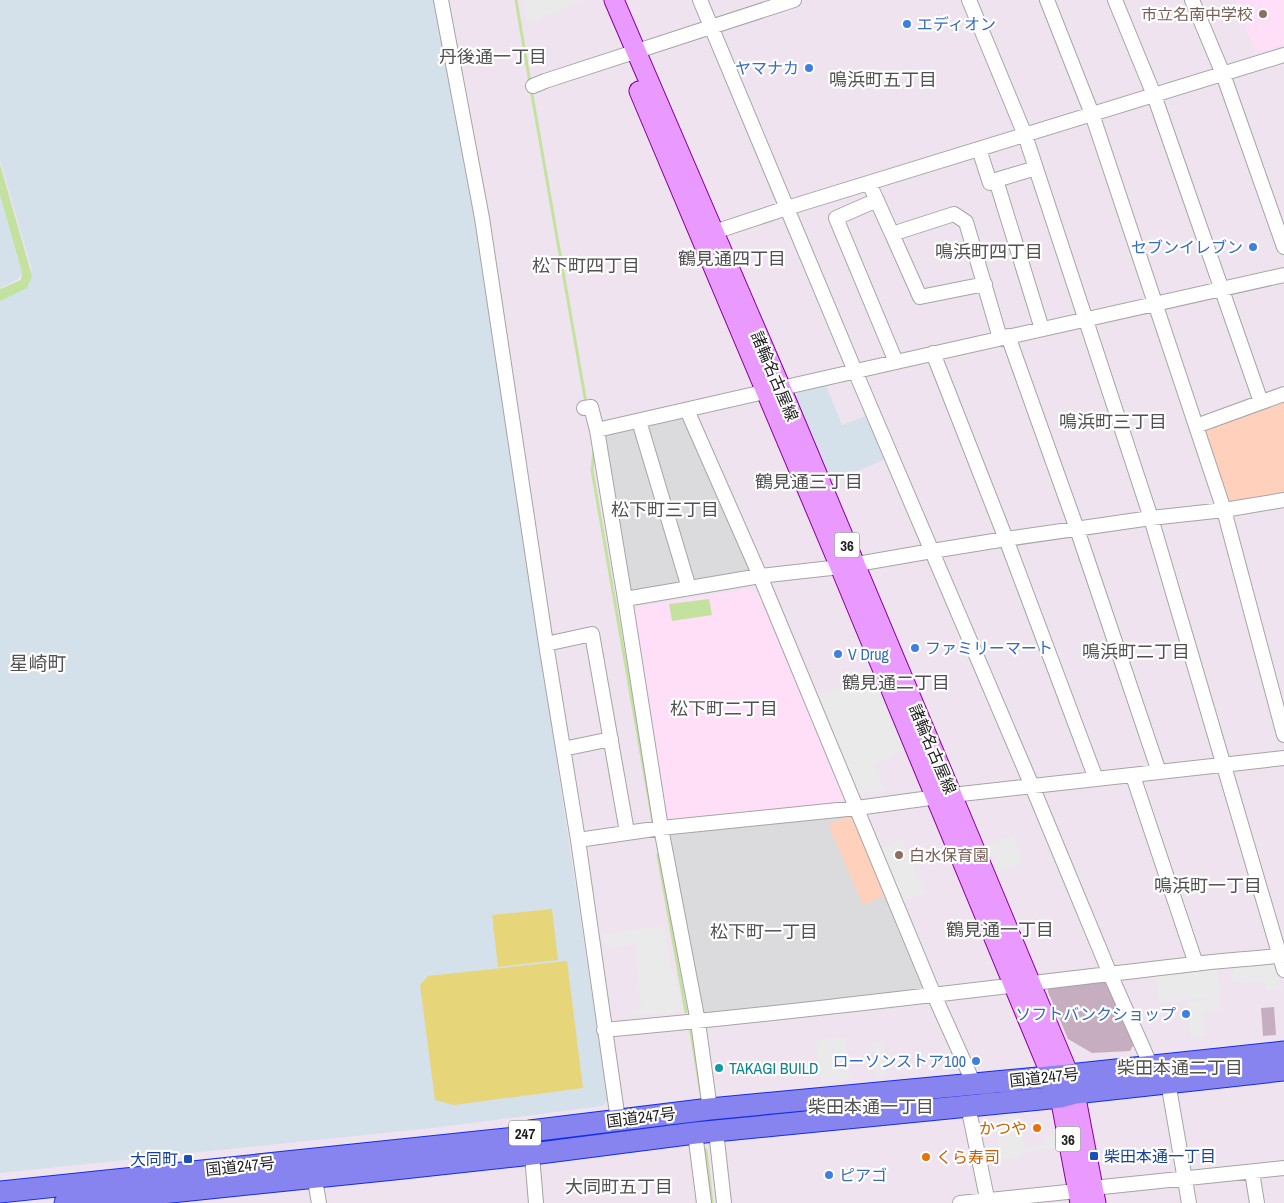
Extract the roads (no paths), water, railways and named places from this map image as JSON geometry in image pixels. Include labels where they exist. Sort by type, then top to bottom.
[{"type":"highway","name":"国道247号","points":[[0,1192],[313,1168],[532,1154],[706,1132],[968,1106],[1151,1066],[1284,1052]]},
{"type":"highway","name":"国道247号","points":[[65,1203],[136,1199],[313,1168],[516,1138],[530,1131],[710,1109],[974,1084],[1064,1086],[1168,1082],[1284,1070]]},
{"type":"main road","name":"諸輪名古屋線","points":[[600,0],[630,53]]},
{"type":"main road","name":"諸輪名古屋線","points":[[614,0],[630,53],[848,566],[1064,1086],[1086,1196]]},
{"type":"street","points":[[441,0],[482,218],[546,644],[578,840],[618,1120]]},
{"type":"street","points":[[700,0],[1110,974],[1151,1066]]},
{"type":"street","points":[[533,86],[794,0]]},
{"type":"street","points":[[969,0],[1025,135],[1151,518],[1282,956],[1284,970]]},
{"type":"street","points":[[1047,0],[1092,114],[1224,510],[1284,735]]},
{"type":"street","points":[[1115,0],[1154,95],[1261,402]]},
{"type":"street","points":[[1192,0],[1223,74],[1284,247]]},
{"type":"street","points":[[707,234],[1284,55]]},
{"type":"street","points":[[979,149],[990,182],[1036,168]]},
{"type":"street","points":[[996,180],[1042,329]]},
{"type":"street","points":[[870,183],[920,297],[985,284]]},
{"type":"street","points":[[877,200],[836,218],[896,362]]},
{"type":"street","points":[[892,234],[954,214],[966,222],[1004,337],[1077,529],[1159,772]]},
{"type":"street","points":[[597,430],[1284,275]]},
{"type":"street","points":[[934,353],[1096,779]]},
{"type":"street","points":[[1196,426],[1284,394]]},
{"type":"street","points":[[586,408],[590,407],[597,430],[660,828],[698,1022],[710,1109]]},
{"type":"street","points":[[687,410],[760,576],[934,996],[974,1084]]},
{"type":"street","points":[[638,421],[689,588]]},
{"type":"street","points":[[625,599],[760,576],[848,566],[1006,539],[1151,518],[1224,510],[1284,500]]},
{"type":"street","points":[[546,644],[592,634],[627,832]]},
{"type":"street","points":[[563,749],[611,739]]},
{"type":"street","points":[[578,840],[660,828],[857,808],[944,796],[1284,758]]},
{"type":"street","points":[[1133,776],[1196,964]]},
{"type":"street","points":[[604,1030],[698,1022],[1196,964],[1282,956]]},
{"type":"street","points":[[1168,1082],[1189,1203]]},
{"type":"street","points":[[968,1106],[987,1202]]},
{"type":"street","points":[[530,1131],[536,1203]]},
{"type":"street","points":[[704,1203],[706,1132]]},
{"type":"street","points":[[706,1132],[724,1203]]},
{"type":"street","points":[[313,1168],[318,1203]]},
{"type":"street","points":[[960,1203],[1086,1196],[1184,1179],[1284,1168]]},
{"type":"street","points":[[1252,1172],[1257,1203]]},
{"type":"waterway","points":[[516,0],[530,83]]},
{"type":"waterway","points":[[531,89],[586,403]]},
{"type":"waterway","points":[[594,451],[592,470],[653,822]]},
{"type":"waterway","points":[[658,855],[686,1012]]},
{"type":"waterway","points":[[690,1026],[702,1100]]},
{"type":"waterway","points":[[706,1150],[712,1203]]},
{"type":"place","name":"市立名南中学校","points":[[1263,14]]},
{"type":"place","name":"エディオン","points":[[907,24]]},
{"type":"place","name":"ヤマナカ","points":[[809,68]]},
{"type":"place","name":"セブンイレブン","points":[[1253,247]]},
{"type":"place","name":"ファミリーマート","points":[[915,648]]},
{"type":"place","name":"V Drug","points":[[838,654]]},
{"type":"place","name":"白水保育園","points":[[899,855]]},
{"type":"place","name":"ソフトバンクショップ","points":[[1186,1014]]},
{"type":"place","name":"ローソンストア100","points":[[976,1061]]},
{"type":"place","name":"TAKAGI BUILD","points":[[719,1068]]},
{"type":"place","name":"かつや","points":[[1037,1128]]},
{"type":"place","name":"柴田本通一丁目","points":[[1094,1156]]},
{"type":"place","name":"くら寿司","points":[[926,1157]]},
{"type":"place","name":"大同町","points":[[188,1159]]},
{"type":"place","name":"ピアゴ","points":[[829,1175]]},
{"type":"district","name":"丹後通一丁目","points":[[493,56]]},
{"type":"district","name":"鳴浜町五丁目","points":[[883,79]]},
{"type":"district","name":"鳴浜町四丁目","points":[[989,251]]},
{"type":"district","name":"鶴見通四丁目","points":[[732,258]]},
{"type":"district","name":"松下町四丁目","points":[[586,265]]},
{"type":"district","name":"鳴浜町三丁目","points":[[1113,421]]},
{"type":"district","name":"鶴見通三丁目","points":[[809,481]]},
{"type":"district","name":"松下町三丁目","points":[[665,509]]},
{"type":"district","name":"鳴浜町二丁目","points":[[1136,651]]},
{"type":"district","name":"星崎町","points":[[38,663]]},
{"type":"district","name":"鶴見通二丁目","points":[[896,682]]},
{"type":"district","name":"松下町二丁目","points":[[724,708]]},
{"type":"district","name":"鳴浜町一丁目","points":[[1208,885]]},
{"type":"district","name":"鶴見通一丁目","points":[[1000,929]]},
{"type":"district","name":"松下町一丁目","points":[[764,931]]},
{"type":"district","name":"柴田本通二丁目","points":[[1180,1067]]},
{"type":"district","name":"柴田本通一丁目","points":[[871,1106]]},
{"type":"district","name":"大同町五丁目","points":[[619,1186]]}]
